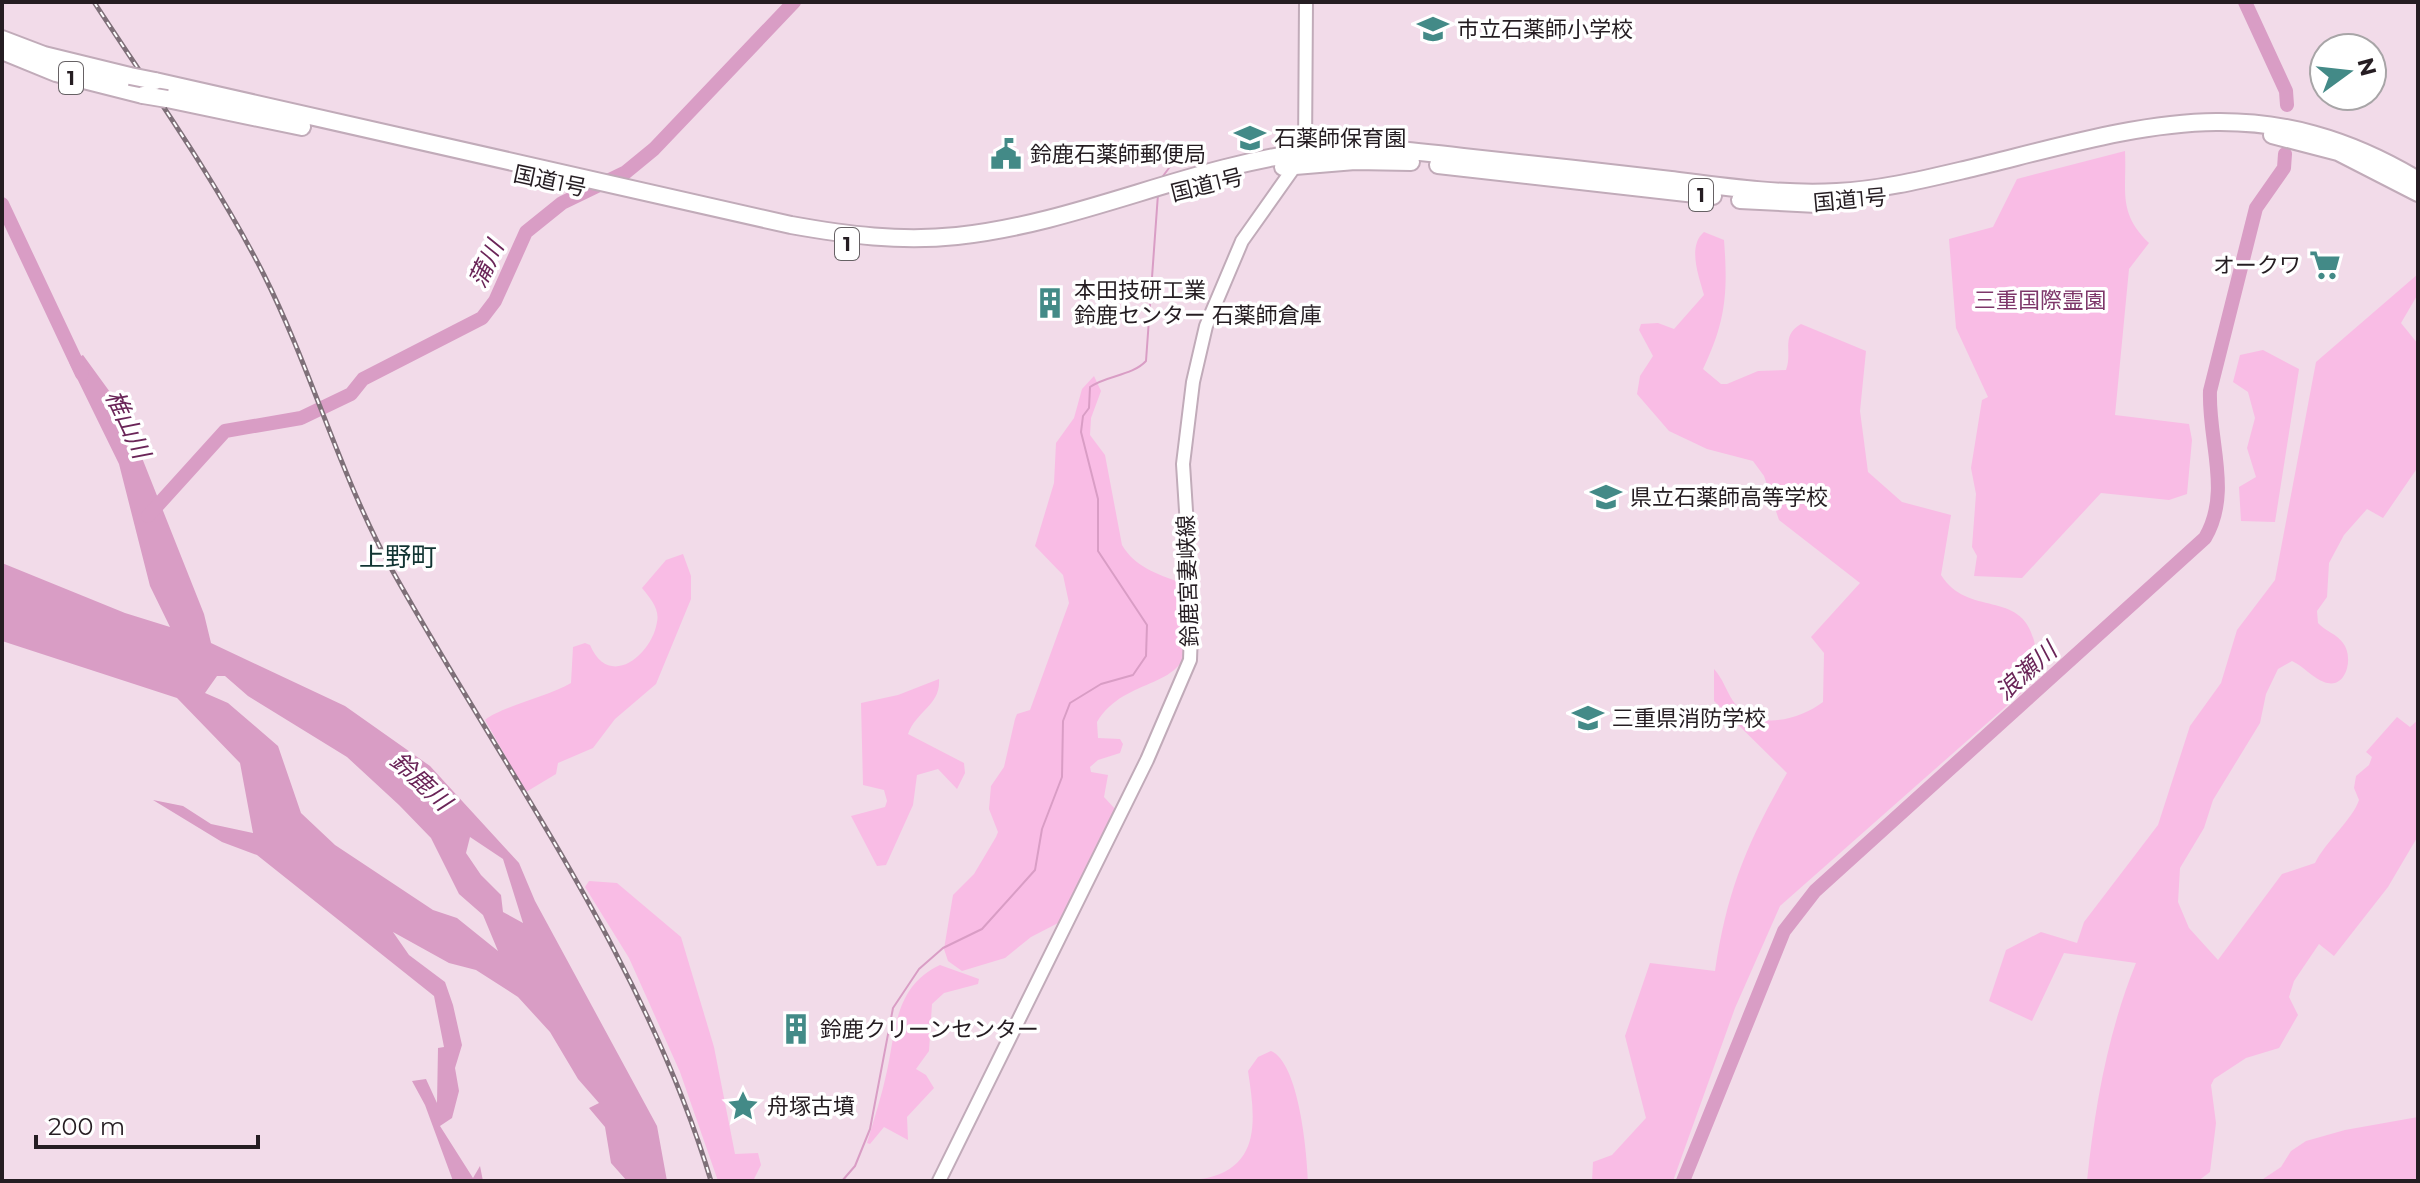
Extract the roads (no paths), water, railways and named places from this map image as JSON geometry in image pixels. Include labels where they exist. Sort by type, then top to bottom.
[{"type":"highway","name":"国道1号","points":[[2,39],[44,55],[570,181]]},
{"type":"highway","name":"国道1号","points":[[2,51],[56,73],[143,95],[612,190],[792,235],[882,248],[977,244],[1221,176],[1300,158],[1388,149],[1752,190],[1841,192],[1903,184],[2158,124],[2236,120],[2317,133],[2366,151],[2418,180]]},
{"type":"highway","name":"国道1号","points":[[1300,158],[1385,160],[1754,201],[1839,203],[1902,195],[2137,139],[2176,133],[2235,130],[2277,136],[2338,152],[2418,193]]},
{"type":"main road","name":"鈴鹿宮妻峡線","points":[[939,1181],[1181,687],[1190,660],[1193,629],[1183,464],[1199,353],[1215,302],[1242,241],[1281,191],[1300,158],[1306,2]]},
{"type":"water","name":"鈴鹿川","points":[[83,355],[123,410],[204,614],[211,643],[345,706],[430,766],[519,863],[535,901],[657,1126],[667,1181],[627,1181],[611,1163],[605,1127],[589,1108],[599,1103],[578,1079],[550,1032],[518,997],[476,970],[449,963],[393,932],[409,955],[445,982],[453,1005],[462,1045],[455,1068],[459,1091],[452,1118],[440,1126],[473,1178],[480,1166],[483,1181],[453,1181],[425,1105],[412,1081],[426,1079],[437,1103],[438,1048],[444,1047],[434,996],[257,855],[222,842],[153,800],[183,806],[211,824],[253,833],[240,763],[177,698],[2,641],[2,563],[125,613],[170,627],[150,586],[119,464],[69,362]],"holes":[[[217,676],[225,676],[248,696],[347,757],[399,805],[431,838],[459,894],[483,915],[498,951],[457,918],[433,910],[335,845],[301,813],[278,746],[228,703],[205,693]],[[470,837],[503,859],[523,923],[503,912],[501,895],[481,875],[466,853]]]},
{"type":"waterway","name":"蒲川","points":[[148,516],[225,431],[301,418],[351,394],[363,379],[482,318],[495,301],[526,232],[562,203],[626,172],[654,149],[794,2]]},
{"type":"waterway","name":"浪瀬川","points":[[2245,2],[2286,91],[2287,105]]},
{"type":"waterway","name":"浪瀬川","points":[[1683,1181],[1784,931],[1815,891],[2205,538],[2213,521],[2218,484],[2210,391],[2256,208],[2284,168],[2285,154]]},
{"type":"waterway","points":[[1163,176],[1172,164]]},
{"type":"waterway","points":[[842,1181],[855,1166],[870,1129],[893,1008],[919,969],[943,948],[982,929],[1035,870],[1042,829],[1062,777],[1063,721],[1070,703],[1101,684],[1133,675],[1146,656],[1147,625],[1098,551],[1098,499],[1081,432],[1083,416],[1089,408],[1090,387],[1134,370],[1146,361],[1158,194]]},
{"type":"waterway","name":"椎山川","points":[[2,204],[82,374]]},
{"type":"railway","points":[[94,2],[204,170],[264,275],[374,534],[435,645],[611,943],[683,1099],[711,1181]]},
{"type":"place","name":"市立石薬師小学校","points":[[1433,29]]},
{"type":"place","name":"石薬師保育園","points":[[1250,138]]},
{"type":"place","name":"鈴鹿石薬師郵便局","points":[[1006,154]]},
{"type":"place","name":"オークワ","points":[[2325,265]]},
{"type":"place","name":"本田技研工業 鈴鹿センター 石薬師倉庫","points":[[1050,303]]},
{"type":"place","name":"県立石薬師高等学校","points":[[1606,497]]},
{"type":"place","name":"三重県消防学校","points":[[1588,718]]},
{"type":"place","name":"鈴鹿クリーンセンター","points":[[796,1029]]},
{"type":"place","name":"舟塚古墳","points":[[743,1106]]},
{"type":"district","name":"上野町","points":[[398,557]]},
{"type":"park label","name":"三重国際霊園","points":[[2040,300]]}]
